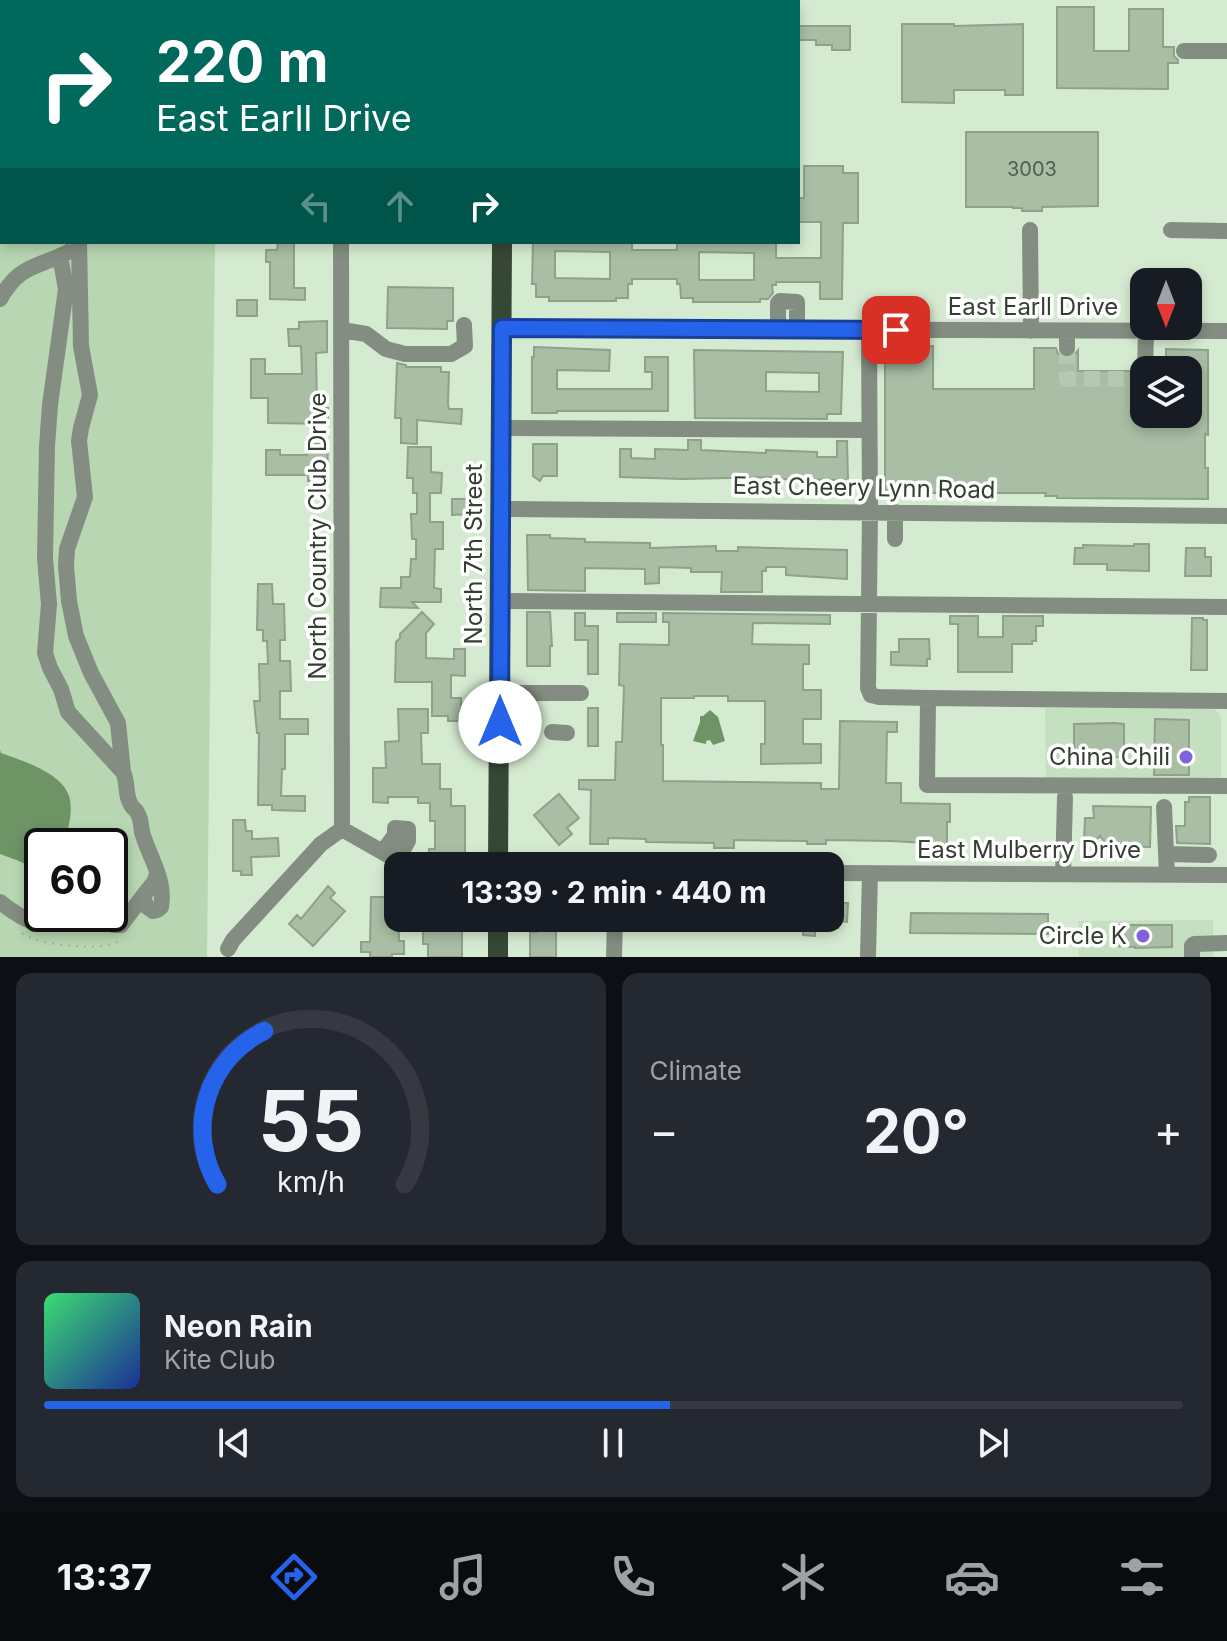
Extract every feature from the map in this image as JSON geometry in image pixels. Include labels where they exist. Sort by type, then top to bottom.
[{"type":"main road","name":"North 7th Street","points":[[498,852],[502,244]]},
{"type":"main road","points":[[498,932],[498,957]]},
{"type":"street","points":[[1184,51],[1227,51]]},
{"type":"street","points":[[1030,230],[1031,331]]},
{"type":"street","points":[[1171,230],[1227,231]]},
{"type":"street","name":"North Country Club Drive","points":[[341,244],[342,829]]},
{"type":"street","points":[[0,299],[16,276],[75,248]]},
{"type":"street","points":[[75,248],[66,289],[50,405],[45,558],[49,604],[45,653],[71,716],[123,772]]},
{"type":"street","points":[[75,248],[81,346],[90,395],[79,441],[85,497],[67,549],[69,601],[76,636],[91,673],[118,723],[130,803],[139,815],[162,892],[159,909],[148,909],[143,896],[128,917]]},
{"type":"street","points":[[778,330],[780,301],[797,302],[797,330]]},
{"type":"street","points":[[342,330],[366,334],[386,349],[405,354],[451,354],[465,346],[464,325]]},
{"type":"street","name":"East Earll Drive","points":[[502,328],[1130,331]]},
{"type":"street","points":[[869,330],[868,688],[871,695],[1227,701]]},
{"type":"street","points":[[1067,331],[1067,348]]},
{"type":"street","name":"East Earll Drive","points":[[1202,331],[1227,331]]},
{"type":"street","points":[[501,428],[869,430]]},
{"type":"street","name":"East Cheery Lynn Road","points":[[501,509],[870,511],[982,521],[1227,516]]},
{"type":"street","points":[[895,512],[895,539]]},
{"type":"street","points":[[500,601],[1227,607]]},
{"type":"street","points":[[500,693],[581,693]]},
{"type":"street","points":[[928,698],[927,785],[1227,786]]},
{"type":"street","points":[[1063,874],[1065,797]]},
{"type":"street","points":[[1164,807],[1167,875]]},
{"type":"street","points":[[228,949],[321,844],[342,829],[384,852]]},
{"type":"street","points":[[1166,854],[1209,855]]},
{"type":"street","name":"East Mulberry Drive","points":[[844,873],[1227,875]]},
{"type":"street","points":[[868,957],[870,873]]},
{"type":"street","points":[[0,902],[24,917]]},
{"type":"street","points":[[614,957],[615,932]]},
{"type":"street","points":[[1192,957],[1194,944],[1227,943]]},
{"type":"path","points":[[19,931],[35,940],[102,947],[117,942],[118,932]]},
{"type":"shaded area","points":[[0,244],[215,244],[207,957],[0,957]]},
{"type":"shaded area","points":[[1045,708],[1214,708],[1221,717],[1221,788],[1046,788]]},
{"type":"shaded area","points":[[710,710],[718,717],[725,741],[713,745],[710,740],[706,744],[693,741],[700,716]]},
{"type":"shaded area","points":[[0,750],[50,774],[58,781],[69,796],[70,815],[68,828],[24,828],[24,864],[0,854]]},
{"type":"shaded area","points":[[1213,920],[1213,957],[1079,957],[1078,921]]},
{"type":"building","points":[[1057,7],[1094,7],[1094,51],[1129,51],[1129,9],[1163,9],[1163,47],[1174,47],[1174,56],[1178,60],[1178,63],[1168,63],[1168,89],[1057,88]]},
{"type":"building","points":[[902,24],[1023,24],[1023,95],[1005,95],[1005,90],[954,90],[954,103],[902,102]]},
{"type":"building","points":[[800,26],[850,26],[850,50],[832,50],[832,45],[816,45],[816,40],[800,40]]},
{"type":"building","points":[[966,132],[1098,132],[1098,206],[1042,207],[1042,211],[1022,211],[1022,208],[1013,207],[966,207]]},
{"type":"building","points":[[804,166],[843,166],[843,173],[858,173],[858,223],[843,223],[842,299],[820,299],[820,282],[776,282],[772,285],[773,293],[768,299],[760,299],[760,302],[693,302],[693,298],[681,298],[677,279],[632,279],[632,284],[628,284],[628,298],[616,298],[616,301],[549,301],[549,297],[536,297],[536,284],[532,284],[533,244],[632,244],[632,250],[677,250],[677,244],[776,244],[776,258],[821,258],[821,222],[800,222],[800,198],[804,198]],"holes":[[[555,251],[610,252],[610,279],[555,278]],[[699,252],[754,253],[754,280],[699,280]]]},
{"type":"building","points":[[278,244],[294,244],[294,288],[305,288],[305,300],[270,299],[270,262],[266,262],[266,250],[277,250]]},
{"type":"building","points":[[388,287],[453,288],[453,321],[447,321],[447,329],[387,328]]},
{"type":"building","points":[[237,300],[257,300],[257,316],[237,316]]},
{"type":"building","points":[[327,321],[327,352],[316,353],[317,408],[328,408],[328,424],[268,423],[268,398],[251,398],[251,359],[265,359],[265,374],[302,374],[301,346],[289,346],[288,329],[299,329],[299,322]]},
{"type":"building","points":[[885,346],[933,346],[933,389],[1034,389],[1034,348],[1056,348],[1058,354],[1066,359],[1073,357],[1078,350],[1078,371],[1130,371],[1130,428],[1202,428],[1202,356],[1166,356],[1166,349],[1208,350],[1205,468],[1208,468],[1208,499],[1057,498],[1045,496],[1046,493],[904,493],[904,496],[885,496]]},
{"type":"building","points":[[534,347],[610,350],[609,371],[557,370],[557,389],[652,389],[652,372],[645,372],[645,357],[668,357],[668,411],[532,413]]},
{"type":"building","points":[[694,350],[843,352],[841,414],[827,414],[827,419],[695,418]],"holes":[[[766,372],[819,373],[819,392],[766,391]]]},
{"type":"building","points":[[397,363],[406,367],[441,367],[441,372],[449,372],[449,409],[462,409],[461,424],[417,420],[417,444],[401,443],[401,418],[395,418]]},
{"type":"building","points":[[688,440],[701,440],[701,450],[817,452],[817,457],[837,457],[837,441],[847,441],[848,480],[620,477],[620,449],[631,449],[631,458],[655,459],[655,449],[688,450]]},
{"type":"building","points":[[307,444],[328,444],[327,481],[308,481],[308,475],[266,475],[266,450],[280,450],[280,455],[307,455]]},
{"type":"building","points":[[533,444],[557,444],[557,476],[543,476],[540,481],[533,476]]},
{"type":"building","points":[[408,447],[431,447],[431,472],[442,473],[441,493],[430,493],[430,522],[443,522],[443,549],[435,549],[434,588],[441,589],[441,602],[412,602],[418,608],[380,607],[381,588],[401,588],[401,577],[410,577],[411,559],[416,559],[411,514],[417,514],[417,493],[413,493],[413,478],[407,478]]},
{"type":"building","points":[[452,499],[473,499],[473,514],[452,515]]},
{"type":"building","points":[[527,535],[585,539],[585,542],[650,543],[650,548],[716,546],[716,551],[738,551],[738,547],[847,550],[847,579],[786,575],[786,567],[766,567],[766,571],[762,571],[762,592],[721,592],[722,572],[691,572],[691,568],[659,567],[659,583],[645,584],[645,569],[585,568],[585,591],[528,590]]},
{"type":"building","points":[[1149,544],[1149,571],[1107,570],[1107,564],[1074,564],[1075,548],[1083,548],[1083,545]]},
{"type":"building","points":[[1186,548],[1205,548],[1205,557],[1211,557],[1211,576],[1185,576]]},
{"type":"building","points":[[258,584],[272,584],[273,604],[284,604],[285,640],[280,640],[280,661],[290,661],[291,691],[280,691],[280,719],[308,719],[308,734],[285,734],[281,796],[305,796],[305,811],[272,810],[272,805],[258,805],[259,733],[254,701],[260,701],[259,664],[268,664],[267,641],[263,641],[263,630],[257,630]]},
{"type":"building","points":[[422,612],[434,624],[426,633],[426,658],[454,659],[454,649],[465,649],[465,676],[451,675],[451,698],[461,698],[461,721],[448,721],[448,716],[432,716],[432,682],[395,682],[396,642]]},
{"type":"building","points":[[527,612],[550,612],[550,666],[527,666]]},
{"type":"building","points":[[575,613],[585,613],[585,626],[598,626],[598,674],[588,674],[588,640],[575,640]]},
{"type":"building","points":[[617,613],[656,613],[656,622],[617,622]]},
{"type":"building","points":[[663,613],[830,615],[830,624],[753,623],[752,644],[809,645],[809,664],[803,664],[803,690],[821,690],[821,719],[803,719],[803,744],[821,744],[821,763],[761,764],[761,744],[765,744],[765,701],[728,701],[728,696],[661,698],[663,781],[821,783],[821,789],[839,789],[840,721],[897,722],[897,732],[887,732],[886,783],[901,783],[901,803],[950,804],[947,852],[926,852],[926,843],[891,841],[826,840],[826,844],[807,844],[807,841],[734,840],[734,848],[714,848],[714,843],[608,838],[608,844],[590,844],[591,790],[579,789],[579,780],[615,780],[616,742],[622,742],[624,686],[619,685],[620,644],[669,645],[669,622],[663,622]]},
{"type":"building","points":[[950,616],[978,616],[978,637],[1003,637],[1003,616],[1043,616],[1043,626],[1036,626],[1036,641],[1032,644],[1012,644],[1012,672],[958,672],[958,624],[950,624]]},
{"type":"building","points":[[1192,618],[1207,620],[1207,670],[1191,670]]},
{"type":"building","points":[[899,639],[929,639],[930,659],[927,659],[927,666],[891,665],[891,652],[899,652]]},
{"type":"building","points":[[588,708],[598,708],[598,746],[588,746]]},
{"type":"building","points":[[398,709],[428,709],[428,733],[421,733],[422,764],[440,764],[440,789],[451,789],[451,806],[465,806],[465,852],[429,852],[429,849],[435,849],[435,821],[430,821],[430,803],[418,803],[418,797],[388,797],[388,803],[373,802],[373,768],[386,768],[385,742],[399,741]]},
{"type":"building","points":[[1155,719],[1189,720],[1189,775],[1154,775]]},
{"type":"building","points":[[1074,724],[1124,724],[1124,757],[1074,756]]},
{"type":"building","points":[[559,794],[579,818],[567,828],[572,834],[559,845],[534,815]]},
{"type":"building","points":[[1189,797],[1210,797],[1210,844],[1177,843],[1176,826],[1185,826],[1185,802],[1189,802]]},
{"type":"building","points":[[1093,806],[1151,807],[1150,847],[1110,846],[1100,836],[1092,844],[1084,842],[1085,818],[1094,818]]},
{"type":"building","points":[[233,820],[245,820],[246,831],[252,831],[252,839],[278,838],[279,856],[251,857],[252,875],[233,871]]},
{"type":"building","points":[[328,886],[335,893],[330,898],[345,911],[313,946],[289,924],[297,915],[301,919]]},
{"type":"building","points":[[371,897],[384,897],[384,932],[399,932],[399,941],[404,941],[404,954],[370,957],[370,952],[361,952],[361,942],[370,942]]},
{"type":"building","points":[[844,903],[848,903],[847,922],[844,922]]},
{"type":"building","points":[[911,913],[1048,914],[1048,934],[910,933]]},
{"type":"building","name":"Circle K","points":[[1114,925],[1172,925],[1172,947],[1114,946]]},
{"type":"building","points":[[423,932],[462,932],[462,957],[428,957],[428,944],[423,944]]},
{"type":"building","points":[[530,932],[556,932],[556,957],[530,957]]},
{"type":"building","points":[[803,932],[815,932],[815,936],[803,935]]},
{"type":"tunnel","points":[[1067,348],[1067,379],[1130,379]]},
{"type":"place","name":"China Chili","points":[[1186,757]]},
{"type":"place","name":"Circle K","points":[[1143,936]]},
{"type":"route","points":[[500,722],[502,328],[896,330]]}]
